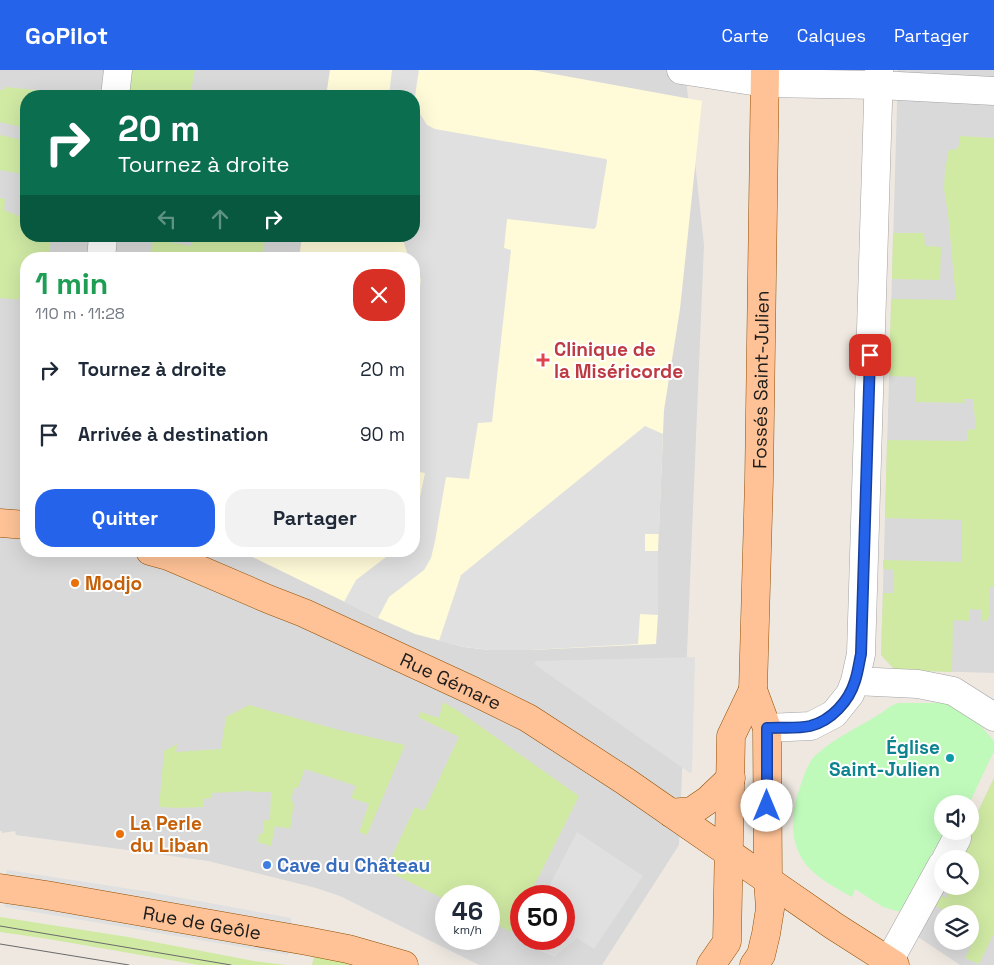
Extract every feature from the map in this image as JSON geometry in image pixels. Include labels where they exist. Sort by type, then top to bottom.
[{"type":"main road","name":"Fossés Saint-Julien","points":[[754,965],[761,955],[770,910],[768,880],[767,728],[753,690],[759,480],[765,76]]},
{"type":"main road","points":[[0,523],[20,525]]},
{"type":"main road","name":"Rue Gémare","points":[[170,557],[304,613],[528,718],[625,781],[834,926],[892,963]]},
{"type":"main road","name":"Fossés Saint-Julien","points":[[711,965],[727,942],[731,736],[753,690]]},
{"type":"main road","points":[[672,813],[692,811],[708,800],[730,778]]},
{"type":"main road","name":"Rue de Geôle","points":[[0,888],[348,948],[404,965]]},
{"type":"street","points":[[116,90],[118,70]]},
{"type":"street","points":[[681,70],[765,76],[879,77],[994,91]]},
{"type":"street","points":[[872,676],[861,654],[879,77]]},
{"type":"street","points":[[767,728],[811,726],[834,714],[850,694],[872,676],[953,691],[994,717]]},
{"type":"street","points":[[892,963],[934,881]]},
{"type":"shaded area","points":[[0,70],[685,70],[704,245],[679,845],[602,965],[479,965],[449,950],[500,950],[500,885],[435,885],[435,943],[340,896],[316,888],[208,861],[16,835],[15,831],[2,833],[0,831]]},
{"type":"shaded area","name":"Clinique de la Miséricorde","points":[[330,70],[532,70],[702,101],[680,309],[664,410],[656,644],[531,650],[490,650],[464,647],[415,634],[252,557],[420,557],[420,252],[300,252],[301,242],[420,242],[420,90],[327,90]]},
{"type":"shaded area","points":[[392,70],[419,70],[416,90],[390,90]]},
{"type":"shaded area","points":[[898,70],[994,70],[994,673],[895,670],[881,655]]},
{"type":"shaded area","points":[[420,114],[427,125],[435,129],[606,159],[607,161],[596,227],[594,229],[507,219],[504,248],[511,250],[492,422],[478,423],[469,479],[446,477],[431,558],[424,570],[389,597],[378,618],[344,602],[356,580],[386,557],[420,557],[420,497],[425,473],[420,472],[420,252],[407,252],[404,242],[420,242]]},
{"type":"shaded area","points":[[645,426],[663,434],[659,534],[645,534],[645,551],[658,551],[658,615],[640,614],[638,644],[531,650],[490,650],[464,647],[439,641],[461,575]]},
{"type":"shaded area","points":[[695,657],[692,772],[690,773],[534,664],[537,661]]},
{"type":"shaded area","points":[[994,778],[994,965],[960,965],[938,950],[979,950],[979,905],[934,905],[934,948],[915,935],[937,895],[979,895],[979,850],[970,850],[970,840],[979,840],[979,809]]},
{"type":"shaded area","points":[[577,832],[643,876],[594,949],[577,938],[575,940],[575,885],[550,885]]},
{"type":"shaded area","points":[[7,870],[144,891],[291,918],[292,928],[5,878]]},
{"type":"shaded area","points":[[7,898],[290,944],[288,955],[5,907]]},
{"type":"shaded area","points":[[538,950],[562,950],[554,957]]},
{"type":"green space","points":[[127,70],[195,70],[191,90],[125,90]]},
{"type":"green space","points":[[5,87],[34,90],[20,90],[20,127],[0,122],[0,90],[4,90]]},
{"type":"green space","points":[[0,135],[20,140],[20,173],[0,170]]},
{"type":"green space","points":[[959,136],[994,138],[994,587],[990,587],[990,614],[987,621],[981,621],[981,610],[970,609],[970,621],[953,620],[952,672],[895,670],[881,655],[883,593],[894,593],[894,570],[883,569],[883,560],[962,562],[962,520],[885,518],[887,440],[967,441],[967,430],[976,429],[973,399],[964,399],[965,403],[916,402],[916,377],[889,376],[891,299],[956,300],[944,189],[949,149],[954,150],[958,148]]},
{"type":"green space","points":[[0,198],[5,199],[4,210],[20,217],[20,242],[50,242],[50,252],[20,252],[20,300],[0,298]]},
{"type":"green space","points":[[893,233],[924,233],[925,246],[941,247],[940,280],[892,279]]},
{"type":"green space","points":[[153,242],[169,242],[191,246],[192,242],[264,242],[264,252],[150,251]]},
{"type":"green space","points":[[443,702],[579,796],[534,885],[510,885],[510,932],[500,926],[500,885],[435,885],[435,895],[383,869],[389,857],[391,858],[415,807],[424,811],[459,737],[418,717],[420,712],[439,718]]},
{"type":"green space","points":[[898,703],[951,703],[980,725],[994,741],[994,751],[973,795],[934,795],[934,840],[945,840],[935,848],[900,912],[883,907],[855,889],[852,897],[820,878],[811,870],[798,851],[793,830],[794,809],[797,798],[807,769],[814,757],[835,741]]},
{"type":"green space","points":[[249,705],[339,730],[405,745],[367,835],[359,832],[369,804],[351,798],[356,786],[305,769],[298,788],[294,788],[291,801],[294,802],[290,829],[275,826],[271,846],[258,842],[259,834],[263,833],[263,820],[270,820],[271,792],[212,793],[212,798],[203,799],[203,807],[159,807],[164,751],[177,744],[176,752],[221,749],[226,717]]},
{"type":"green space","points":[[994,778],[994,933],[979,964],[965,958],[969,950],[979,950],[979,905],[934,905],[929,903],[934,895],[946,898],[948,895],[979,895],[979,850],[958,850],[963,840],[979,840],[979,809]]},
{"type":"green space","points":[[0,917],[286,965],[199,965],[0,932]]},
{"type":"green space","points":[[315,950],[378,965],[312,965]]},
{"type":"tram line","points":[[0,926],[231,965]]},
{"type":"tram line","points":[[0,944],[129,965]]},
{"type":"place","name":"Clinique de la Miséricorde","points":[[543,360]]},
{"type":"place","name":"Modjo","points":[[75,583]]},
{"type":"place","name":"Église Saint-Julien","points":[[950,758]]},
{"type":"place","name":"La Perle du Liban","points":[[120,834]]},
{"type":"place","name":"Cave du Château","points":[[267,865]]},
{"type":"route","points":[[767,806],[767,728],[811,726],[823,720],[834,714],[843,704],[855,682],[861,654],[870,355]]}]
